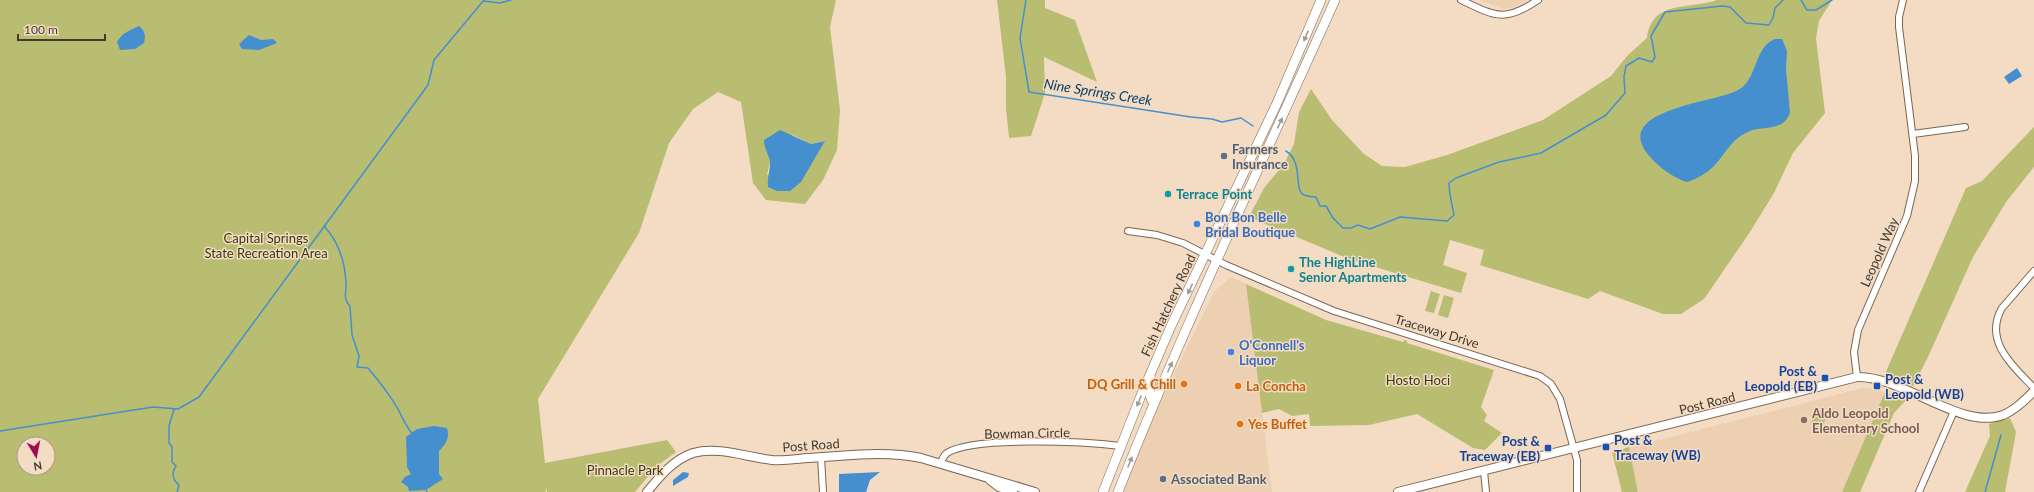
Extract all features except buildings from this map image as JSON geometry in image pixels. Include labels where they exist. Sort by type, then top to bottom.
[{"type":"main road","name":"Fish Hatchery Road","points":[[1118,492],[1211,257],[1321,0]]},
{"type":"main road","name":"Fish Hatchery Road","points":[[1104,492],[1153,368],[1211,257],[1335,0]]},
{"type":"main road","points":[[1153,368],[1150,394],[1154,403]]},
{"type":"street","points":[[1461,0],[1484,11],[1503,15],[1522,11],[1538,0]]},
{"type":"street","name":"Leopold Way","points":[[1857,377],[1854,352],[1858,330],[1912,201],[1916,165],[1900,40],[1899,17],[1903,0]]},
{"type":"street","points":[[1913,134],[1965,127]]},
{"type":"street","name":"Traceway Drive","points":[[1128,231],[1157,235],[1183,243],[1211,257],[1334,311],[1540,376],[1550,384],[1560,399],[1577,460],[1577,492]]},
{"type":"street","points":[[2034,271],[1998,314],[1996,331],[2001,351],[2034,389]]},
{"type":"street","name":"Post Road","points":[[1398,492],[1857,377],[1886,381],[1954,411],[1973,417],[1996,417],[2011,411],[2034,389]]},
{"type":"street","points":[[1919,492],[1954,411]]},
{"type":"street","name":"Bowman Circle","points":[[941,464],[943,457],[950,452],[987,444],[1086,443],[1121,446]]},
{"type":"street","name":"Post Road","points":[[647,492],[671,465],[680,459],[701,451],[724,452],[774,460],[890,453],[921,458],[1035,492]]},
{"type":"street","points":[[821,457],[823,492]]},
{"type":"street","points":[[1484,471],[1486,492]]},
{"type":"street","name":"Post Road","points":[[989,479],[999,487],[1013,492]]},
{"type":"shaded area","points":[[1480,0],[1527,0],[1516,7],[1503,9]]},
{"type":"shaded area","points":[[1231,277],[1246,284],[1272,492],[1123,492],[1156,411],[1214,292]]},
{"type":"shaded area","name":"Aldo Leopold Elementary School","points":[[1863,388],[1877,389],[1885,392],[1842,492],[1622,492],[1612,452]]},
{"type":"green space","name":"Capital Springs State Recreation Area","points":[[0,0],[836,0],[830,27],[840,110],[837,150],[823,180],[805,204],[766,200],[753,183],[741,102],[718,92],[693,109],[669,143],[639,233],[538,399],[545,463],[667,440],[676,452],[657,466],[635,492],[547,492],[547,489],[545,492],[0,492]],"holes":[[[793,135],[811,144],[824,141],[811,164],[767,175],[770,162]]]},
{"type":"green space","points":[[997,0],[1045,0],[1045,8],[1075,20],[1097,82],[1044,57],[1045,93],[1031,136],[1009,138],[1006,109],[1006,77]]},
{"type":"green space","points":[[1717,0],[1832,0],[1819,21],[1816,38],[1825,113],[1793,153],[1774,193],[1750,232],[1704,299],[1681,314],[1663,314],[1600,291],[1588,299],[1480,265],[1484,250],[1450,240],[1443,265],[1467,273],[1461,293],[1349,259],[1249,217],[1264,188],[1284,164],[1294,144],[1299,112],[1311,89],[1332,120],[1364,154],[1382,166],[1405,167],[1447,155],[1543,120],[1611,76],[1627,56],[1647,38],[1650,26],[1656,17],[1663,12],[1672,8]]},
{"type":"green space","points":[[2034,127],[2034,167],[2006,202],[1973,257],[1928,357],[1913,386],[1885,374],[1966,188],[1982,181]]},
{"type":"green space","name":"Hosto Hoci","points":[[1246,284],[1326,320],[1403,342],[1404,340],[1407,341],[1407,343],[1494,370],[1481,407],[1487,415],[1484,421],[1502,433],[1485,450],[1473,448],[1417,414],[1369,425],[1310,426],[1309,414],[1292,416],[1279,409],[1262,413]]},
{"type":"green space","points":[[1431,291],[1440,294],[1434,313],[1425,311]]},
{"type":"green space","points":[[1444,295],[1454,298],[1448,318],[1438,315]]},
{"type":"green space","points":[[1885,392],[1906,400],[1894,413],[1860,492],[1842,492]]},
{"type":"green space","points":[[1817,409],[1828,413],[1821,430],[1812,426],[1811,423]]},
{"type":"green space","points":[[2010,418],[2016,432],[2005,492],[1965,492],[1990,436],[1989,424]]},
{"type":"green space","points":[[1629,447],[1638,492],[1622,492],[1612,452]]},
{"type":"water","points":[[139,26],[144,33],[144,43],[135,49],[120,50],[117,42],[121,36]]},
{"type":"water","points":[[249,35],[261,40],[273,39],[277,43],[259,50],[242,49],[239,44]]},
{"type":"water","points":[[1775,39],[1782,39],[1787,51],[1786,69],[1790,113],[1786,119],[1777,126],[1753,130],[1742,135],[1733,143],[1713,167],[1701,176],[1687,182],[1669,173],[1657,164],[1644,149],[1640,135],[1646,124],[1659,115],[1676,108],[1729,94],[1740,89],[1746,84],[1750,77],[1763,48]]},
{"type":"water","points":[[2017,68],[2022,76],[2009,84],[2004,77]]},
{"type":"water","points":[[780,130],[811,144],[825,141],[801,182],[790,191],[777,191],[768,187],[770,163],[764,140]]},
{"type":"water","points":[[434,426],[447,428],[448,432],[447,441],[439,451],[439,474],[443,479],[426,490],[409,491],[408,487],[401,482],[405,477],[411,474],[407,467],[406,437],[417,429]]},
{"type":"water","points":[[683,472],[689,473],[688,477],[673,486],[673,480]]},
{"type":"water","points":[[880,472],[870,480],[866,492],[839,492],[839,474]]},
{"type":"waterway","points":[[0,431],[153,407],[178,409],[199,397],[428,85],[434,60],[484,0]]},
{"type":"waterway","name":"Nine Springs Creek","points":[[483,1],[500,3],[511,0]]},
{"type":"waterway","name":"Nine Springs Creek","points":[[1026,0],[1020,38],[1029,92],[1212,119],[1222,122],[1241,118],[1253,126]]},
{"type":"waterway","name":"Nine Springs Creek","points":[[1286,151],[1295,162],[1301,192],[1304,195],[1316,197],[1320,206],[1326,206],[1333,218],[1343,228],[1351,228],[1358,225],[1370,229],[1400,217],[1447,221],[1454,215],[1449,183],[1456,178],[1499,162],[1541,153],[1606,115],[1625,93],[1624,77],[1626,66],[1639,58],[1652,62],[1655,57],[1651,36],[1665,12],[1722,6],[1730,7],[1746,23],[1769,25],[1773,18],[1775,8],[1783,0]]},
{"type":"waterway","name":"Nine Springs Creek","points":[[1801,0],[1807,10],[1816,10],[1832,0]]},
{"type":"waterway","points":[[324,226],[337,245],[344,267],[346,283],[345,297],[350,306],[352,335],[359,356],[357,367],[368,368],[390,396],[412,433]]},
{"type":"waterway","points":[[174,409],[169,426],[169,443],[172,447],[172,462],[176,466],[173,474],[175,481],[179,485],[177,492]]},
{"type":"waterway","points":[[1985,492],[2001,435]]},
{"type":"place","name":"Farmers Insurance","points":[[1224,156]]},
{"type":"place","name":"Terrace Point","points":[[1168,194]]},
{"type":"place","name":"Bon Bon Belle Bridal Boutique","points":[[1197,224]]},
{"type":"place","name":"The HighLine Senior Apartments","points":[[1291,269]]},
{"type":"place","name":"O'Connell's Liquor","points":[[1231,352]]},
{"type":"place","name":"Post & Leopold (EB)","points":[[1825,378]]},
{"type":"place","name":"DQ Grill & Chill","points":[[1184,384]]},
{"type":"place","name":"La Concha","points":[[1238,386]]},
{"type":"place","name":"Post & Leopold (WB)","points":[[1877,386]]},
{"type":"place","name":"Aldo Leopold Elementary School","points":[[1804,420]]},
{"type":"place","name":"Yes Buffet","points":[[1240,424]]},
{"type":"place","name":"Post & Traceway (WB)","points":[[1606,447]]},
{"type":"place","name":"Post & Traceway (EB)","points":[[1548,448]]},
{"type":"place","name":"Associated Bank","points":[[1163,479]]},
{"type":"park label","name":"Pinnacle Park","points":[[625,470]]}]
